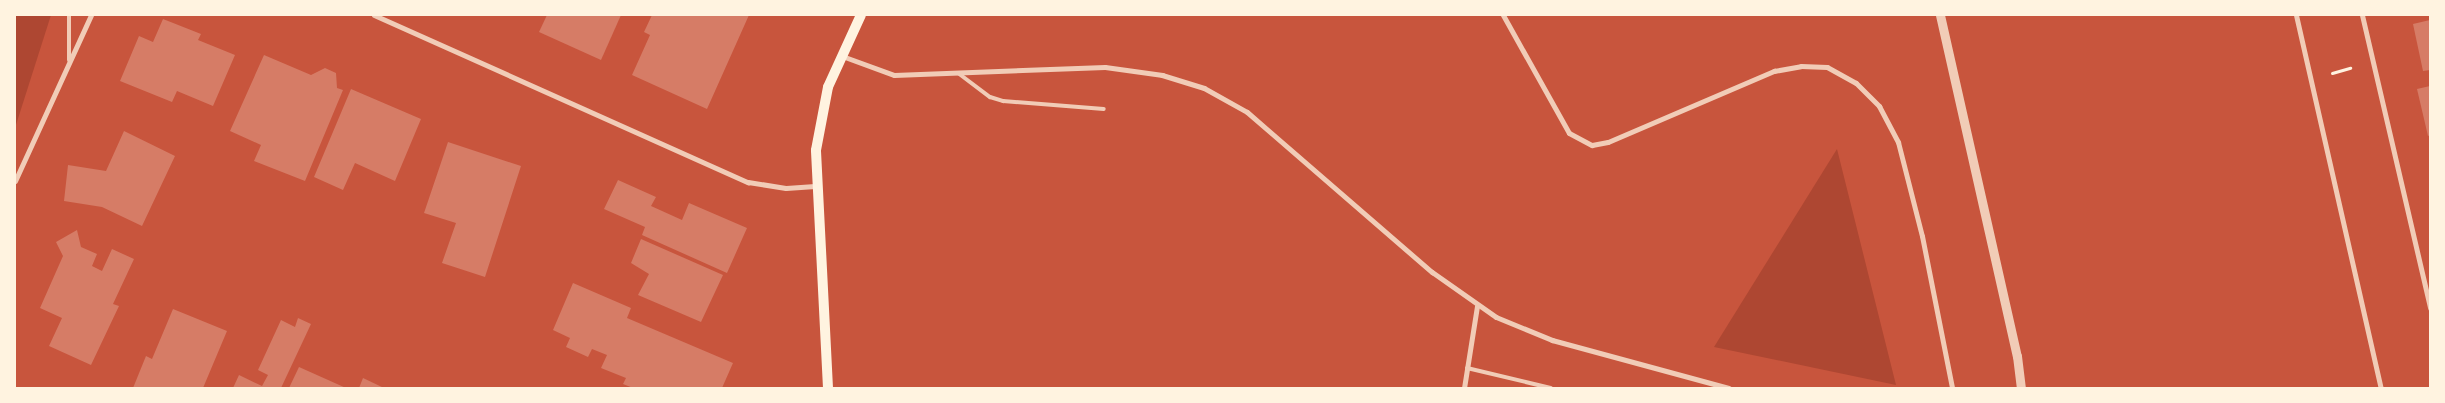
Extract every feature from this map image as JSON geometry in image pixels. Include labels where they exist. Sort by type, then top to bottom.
[{"type":"main road","points":[[828,388],[816,186],[816,150],[823,102],[841,55],[861,15]]},
{"type":"street","points":[[15,181],[91,15]]},
{"type":"street","points":[[374,15],[748,182],[786,188],[816,186]]},
{"type":"street","points":[[1502,15],[1569,134],[1592,145],[1608,142],[1774,71],[1801,66],[1827,67],[1856,83],[1879,106],[1898,142],[1922,236],[1952,388]]},
{"type":"street","points":[[1940,15],[2018,356],[2022,388]]},
{"type":"street","points":[[2296,15],[2381,388]]},
{"type":"street","points":[[2362,15],[2430,308]]},
{"type":"street","points":[[841,55],[894,75],[1105,67],[1162,75],[1204,88],[1247,112],[1432,272],[1477,306],[1530,333],[1729,388]]},
{"type":"street","points":[[1464,388],[1477,306]]},
{"type":"lane","points":[[69,15],[69,60]]},
{"type":"lane","points":[[958,73],[990,97],[1003,101],[1104,109]]},
{"type":"lane","points":[[1467,368],[1551,388]]},
{"type":"path","points":[[2310,78],[2373,63]]},
{"type":"shaded area","points":[[15,15],[51,15],[15,128]]},
{"type":"shaded area","points":[[1837,149],[1896,385],[1714,347]]},
{"type":"building","points":[[547,15],[621,15],[601,60],[539,32]]},
{"type":"building","points":[[652,15],[749,15],[707,109],[632,75],[650,35],[644,32]]},
{"type":"building","points":[[163,19],[201,34],[198,40],[235,55],[213,106],[177,91],[172,102],[120,81],[139,36],[153,42]]},
{"type":"building","points":[[2430,20],[2430,70],[2423,71],[2413,24]]},
{"type":"building","points":[[264,55],[311,75],[325,68],[336,73],[337,88],[343,90],[305,181],[254,161],[261,145],[230,131]]},
{"type":"building","points":[[2430,86],[2430,135],[2428,136],[2417,89]]},
{"type":"building","points":[[351,89],[421,119],[395,181],[355,163],[343,190],[314,177]]},
{"type":"building","points":[[124,131],[175,156],[142,226],[102,207],[64,201],[68,165],[106,171]]},
{"type":"building","points":[[448,142],[521,166],[485,277],[442,263],[456,223],[424,213]]},
{"type":"building","points":[[618,180],[656,197],[651,206],[682,220],[689,203],[747,228],[727,273],[642,235],[645,227],[604,209]]},
{"type":"building","points":[[77,230],[81,247],[97,254],[92,266],[102,271],[112,249],[134,259],[113,304],[119,306],[91,365],[49,346],[62,318],[40,308],[63,256],[56,242]]},
{"type":"building","points":[[641,239],[723,275],[701,322],[638,295],[649,274],[631,263]]},
{"type":"building","points":[[573,283],[631,308],[627,318],[733,363],[722,388],[633,388],[623,384],[626,378],[601,368],[607,355],[592,349],[588,357],[566,347],[570,338],[553,330]]},
{"type":"building","points":[[173,309],[227,331],[203,388],[133,388],[146,356],[152,359]]},
{"type":"building","points":[[298,318],[311,324],[281,388],[233,388],[239,375],[262,386],[268,375],[258,370],[281,320],[295,327]]},
{"type":"building","points":[[299,367],[346,388],[289,388]]},
{"type":"building","points":[[363,378],[384,388],[359,388]]}]
